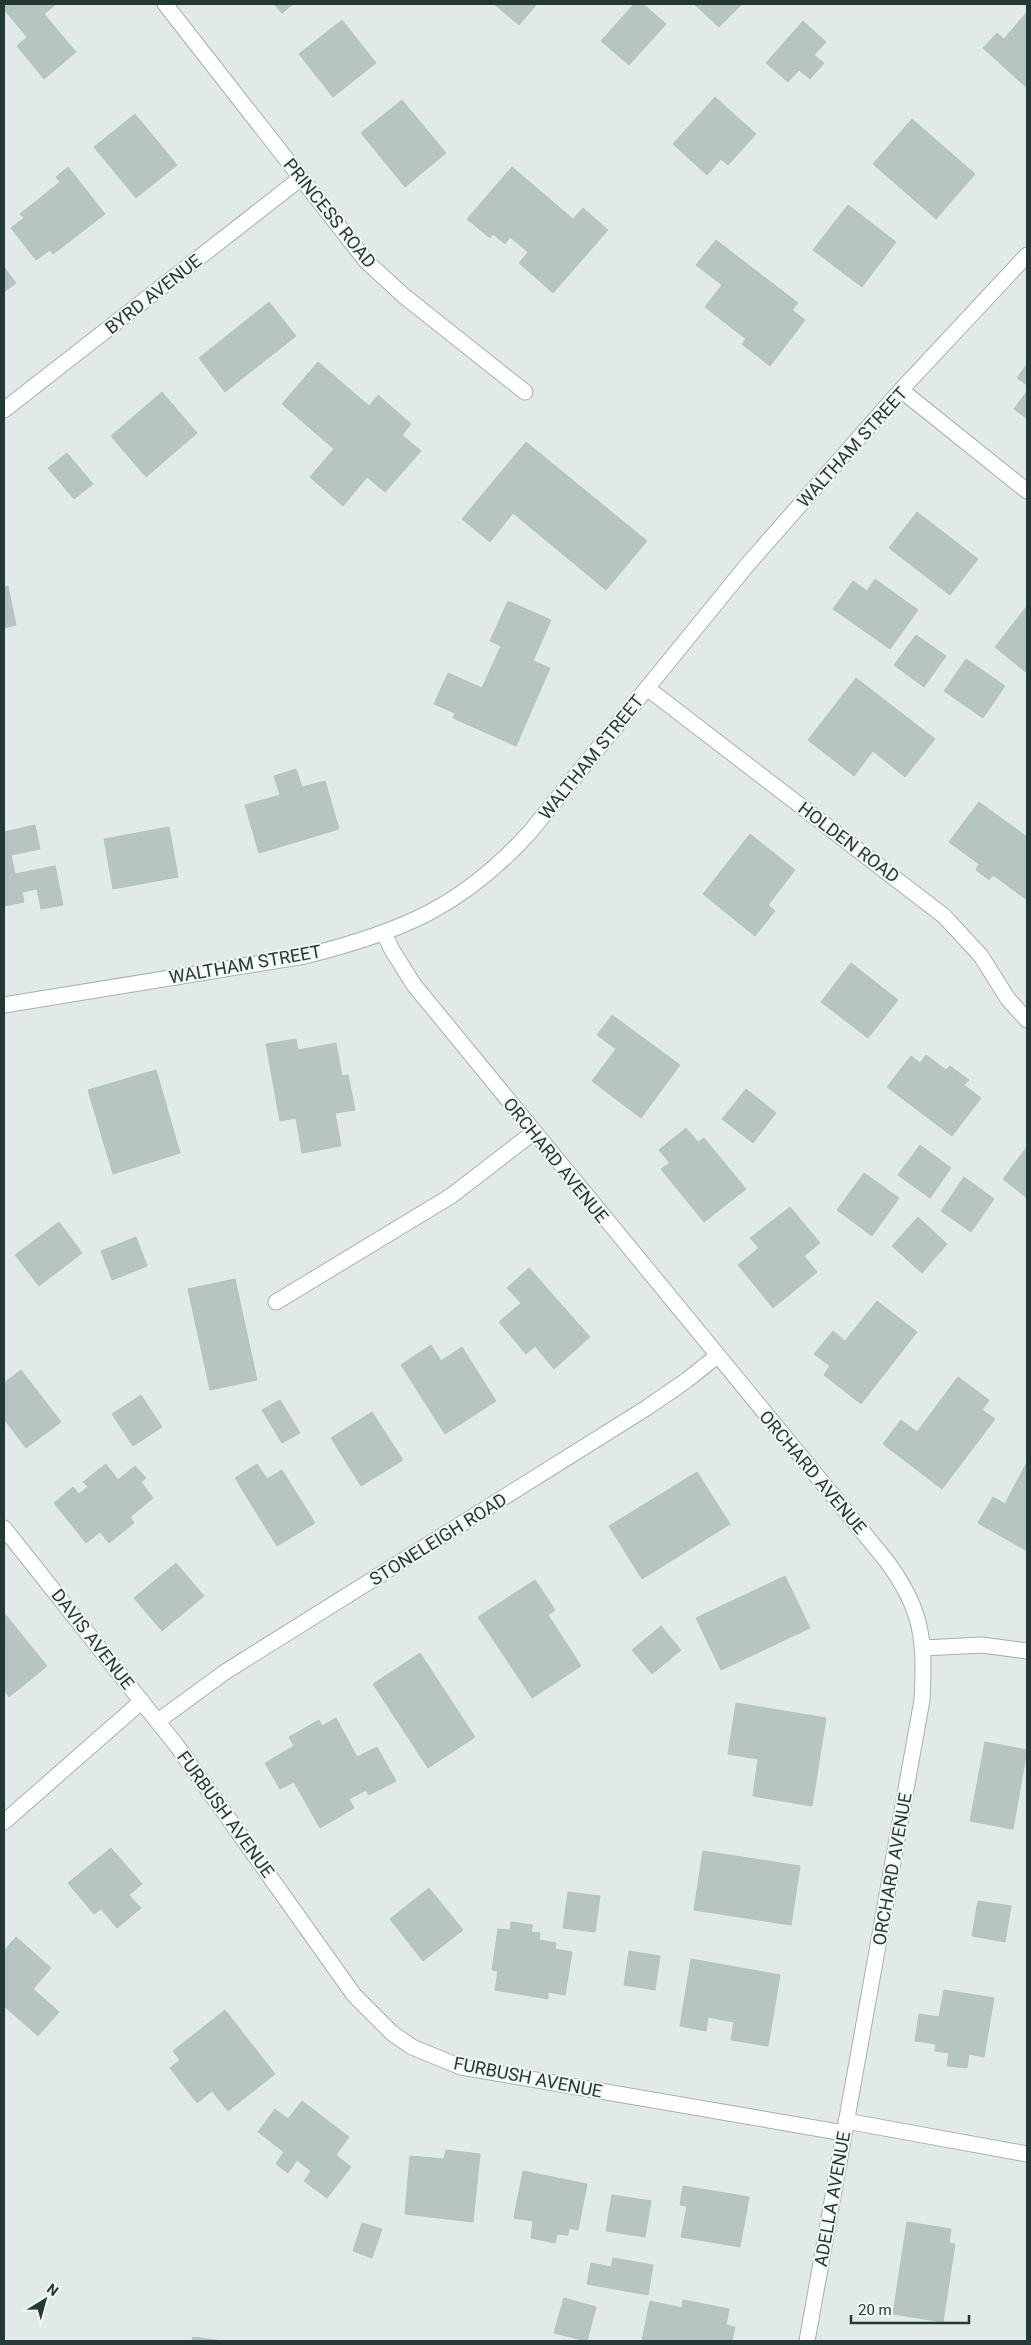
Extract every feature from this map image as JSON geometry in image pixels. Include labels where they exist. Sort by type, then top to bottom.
[{"type":"street","name":"PRINCESS ROAD","points":[[165,4],[366,261],[377,272],[526,392]]},
{"type":"street","name":"BYRD AVENUE","points":[[4,410],[301,178]]},
{"type":"street","name":"WALTHAM STREET","points":[[4,1005],[306,956],[384,933],[435,910],[471,888],[493,871],[530,832],[754,557],[901,390],[1027,255]]},
{"type":"street","points":[[901,390],[1027,491]]},
{"type":"street","name":"HOLDEN ROAD","points":[[647,688],[944,916],[981,956],[1008,999],[1027,1020]]},
{"type":"street","name":"ORCHARD AVENUE","points":[[384,933],[414,985],[900,1578],[912,1599],[919,1622],[923,1648],[922,1700],[918,1731],[845,2127]]},
{"type":"street","points":[[276,1302],[451,1196],[534,1132]]},
{"type":"street","name":"STONELEIGH ROAD","points":[[158,1721],[224,1672],[648,1407],[717,1356]]},
{"type":"street","name":"DAVIS AVENUE","points":[[4,1528],[142,1701],[4,1822]]},
{"type":"street","points":[[923,1648],[982,1645],[1027,1651]]},
{"type":"street","name":"FURBUSH AVENUE","points":[[142,1701],[354,1995],[392,2032],[412,2047],[461,2066],[845,2127]]},
{"type":"street","name":"ADELLA AVENUE","points":[[807,2341],[845,2127],[1027,2154]]},
{"type":"building","points":[[4,4],[56,4],[44,14],[76,52],[44,79],[17,46],[27,37],[4,9]]},
{"type":"building","points":[[274,4],[293,4],[282,13]]},
{"type":"building","points":[[494,4],[537,4],[519,25]]},
{"type":"building","points":[[634,4],[643,4],[666,24],[629,65],[601,41]]},
{"type":"building","points":[[694,4],[742,4],[719,27]]},
{"type":"building","points":[[1027,12],[1027,88],[983,48],[997,33],[1004,39]]},
{"type":"building","points":[[342,20],[376,63],[333,97],[299,54]]},
{"type":"building","points":[[803,21],[826,42],[814,55],[824,63],[810,79],[799,70],[788,82],[766,63]]},
{"type":"building","points":[[715,97],[756,134],[728,165],[721,159],[707,175],[673,144]]},
{"type":"building","points":[[402,100],[446,153],[405,187],[361,133]]},
{"type":"building","points":[[135,114],[177,165],[136,198],[94,147]]},
{"type":"building","points":[[912,119],[975,174],[936,219],[873,164]]},
{"type":"building","points":[[68,167],[105,214],[53,254],[50,250],[36,260],[11,228],[24,218],[20,214],[60,182],[56,177]]},
{"type":"building","points":[[512,167],[573,219],[583,208],[608,230],[553,293],[519,263],[528,252],[510,237],[505,244],[493,234],[490,238],[467,219]]},
{"type":"building","points":[[848,205],[896,242],[862,287],[813,250]]},
{"type":"building","points":[[716,240],[798,303],[792,310],[805,320],[770,366],[742,344],[746,339],[705,307],[722,285],[696,265]]},
{"type":"building","points":[[4,267],[16,283],[4,292]]},
{"type":"building","points":[[269,302],[296,336],[225,392],[199,358]]},
{"type":"building","points":[[318,362],[369,406],[378,395],[411,424],[402,435],[421,451],[385,492],[367,477],[343,506],[310,477],[334,449],[282,404]]},
{"type":"building","points":[[1027,364],[1027,385],[1017,378]]},
{"type":"building","points":[[1027,391],[1027,419],[1014,409]]},
{"type":"building","points":[[162,392],[197,433],[146,477],[111,436]]},
{"type":"building","points":[[526,442],[647,541],[606,590],[513,513],[490,542],[462,519]]},
{"type":"building","points":[[67,453],[93,484],[74,499],[48,468]]},
{"type":"building","points":[[917,512],[978,559],[950,595],[889,548]]},
{"type":"building","points":[[875,579],[918,610],[890,649],[833,609],[853,581],[867,591]]},
{"type":"building","points":[[8,586],[16,625],[4,628],[4,587]]},
{"type":"building","points":[[508,601],[551,620],[533,661],[550,668],[516,746],[453,718],[455,713],[434,704],[448,673],[482,688],[501,646],[490,641]]},
{"type":"building","points":[[1027,606],[1027,673],[995,647]]},
{"type":"building","points":[[916,635],[946,656],[924,687],[894,665]]},
{"type":"building","points":[[966,659],[1005,686],[983,718],[944,691]]},
{"type":"building","points":[[856,678],[935,739],[905,777],[873,751],[854,776],[808,740]]},
{"type":"building","points":[[296,769],[302,787],[325,781],[339,829],[259,853],[245,805],[280,795],[274,776]]},
{"type":"building","points":[[979,802],[1027,837],[1027,900],[993,875],[989,880],[976,870],[979,864],[949,842]]},
{"type":"building","points":[[35,825],[40,849],[11,855],[15,874],[55,866],[63,905],[41,909],[37,889],[22,892],[24,902],[4,906],[4,832]]},
{"type":"building","points":[[169,827],[178,877],[113,889],[104,839]]},
{"type":"building","points":[[750,834],[795,870],[768,905],[775,911],[755,936],[703,894]]},
{"type":"building","points":[[851,963],[898,1000],[868,1038],[821,1002]]},
{"type":"building","points":[[612,1015],[680,1065],[641,1118],[592,1081],[616,1049],[597,1035]]},
{"type":"building","points":[[296,1039],[298,1050],[336,1043],[342,1076],[348,1075],[355,1110],[335,1113],[341,1146],[302,1153],[296,1118],[280,1121],[266,1044]]},
{"type":"building","points":[[926,1055],[946,1070],[950,1066],[969,1080],[964,1085],[981,1098],[952,1136],[887,1087],[911,1056],[920,1063]]},
{"type":"building","points":[[156,1070],[180,1153],[113,1174],[88,1090]]},
{"type":"building","points":[[746,1089],[776,1113],[753,1143],[722,1119]]},
{"type":"building","points":[[686,1128],[698,1142],[704,1138],[746,1189],[704,1222],[661,1169],[670,1163],[659,1150]]},
{"type":"building","points":[[920,1145],[951,1168],[930,1198],[898,1175]]},
{"type":"building","points":[[1027,1147],[1027,1198],[1003,1179]]},
{"type":"building","points":[[864,1173],[899,1198],[872,1236],[837,1210]]},
{"type":"building","points":[[964,1177],[994,1199],[971,1232],[941,1211]]},
{"type":"building","points":[[790,1207],[820,1243],[804,1256],[817,1272],[773,1308],[738,1265],[759,1248],[750,1238]]},
{"type":"building","points":[[918,1217],[947,1244],[922,1273],[892,1246]]},
{"type":"building","points":[[59,1222],[82,1253],[39,1286],[15,1255]]},
{"type":"building","points":[[136,1237],[147,1266],[112,1280],[101,1251]]},
{"type":"building","points":[[529,1268],[590,1337],[554,1369],[535,1346],[526,1354],[499,1322],[521,1303],[507,1288]]},
{"type":"building","points":[[235,1279],[257,1380],[210,1390],[188,1289]]},
{"type":"building","points":[[877,1301],[917,1332],[861,1404],[824,1375],[830,1366],[814,1354],[833,1331],[845,1341]]},
{"type":"building","points":[[431,1345],[441,1361],[462,1347],[496,1401],[445,1434],[401,1365]]},
{"type":"building","points":[[21,1370],[61,1422],[26,1448],[4,1419],[4,1383]]},
{"type":"building","points":[[958,1377],[989,1400],[982,1410],[995,1419],[942,1489],[883,1444],[901,1420],[917,1432]]},
{"type":"building","points":[[141,1395],[162,1427],[133,1446],[112,1414]]},
{"type":"building","points":[[280,1400],[300,1433],[282,1443],[262,1410]]},
{"type":"building","points":[[372,1412],[403,1460],[361,1486],[331,1438]]},
{"type":"building","points":[[1027,1462],[1027,1551],[978,1523],[993,1497],[1005,1504]]},
{"type":"building","points":[[106,1464],[118,1480],[135,1466],[146,1478],[141,1482],[153,1498],[130,1517],[134,1523],[109,1543],[100,1532],[86,1543],[54,1503],[73,1487],[79,1494],[88,1487],[83,1482]]},
{"type":"building","points":[[257,1464],[267,1479],[282,1470],[315,1523],[277,1546],[235,1478]]},
{"type":"building","points":[[697,1472],[730,1524],[642,1579],[609,1526]]},
{"type":"building","points":[[176,1563],[204,1596],[162,1631],[134,1598]]},
{"type":"building","points":[[785,1576],[810,1628],[721,1670],[696,1618]]},
{"type":"building","points":[[535,1580],[555,1610],[548,1615],[581,1666],[532,1698],[478,1617]]},
{"type":"building","points":[[5,1614],[47,1666],[9,1697],[4,1690]]},
{"type":"building","points":[[661,1626],[681,1650],[652,1674],[632,1650]]},
{"type":"building","points":[[420,1653],[475,1737],[428,1768],[373,1684]]},
{"type":"building","points":[[736,1703],[826,1718],[812,1806],[753,1796],[758,1759],[728,1754]]},
{"type":"building","points":[[336,1718],[357,1757],[377,1747],[396,1781],[369,1795],[366,1790],[349,1799],[354,1808],[320,1828],[294,1782],[280,1789],[265,1763],[294,1746],[289,1737],[319,1720],[322,1726]]},
{"type":"building","points":[[985,1742],[1027,1750],[1013,1829],[970,1821]]},
{"type":"building","points":[[111,1848],[142,1884],[129,1895],[141,1908],[117,1928],[101,1909],[94,1914],[68,1883]]},
{"type":"building","points":[[703,1851],[800,1866],[791,1925],[694,1910]]},
{"type":"building","points":[[429,1888],[463,1930],[423,1961],[390,1919]]},
{"type":"building","points":[[568,1892],[600,1896],[595,1932],[563,1928]]},
{"type":"building","points":[[978,1901],[1011,1906],[1005,1942],[972,1936]]},
{"type":"building","points":[[511,1922],[533,1925],[531,1932],[540,1933],[539,1940],[556,1943],[555,1949],[572,1952],[565,1995],[548,1992],[548,1999],[495,1990],[498,1971],[492,1970],[498,1929],[510,1930]]},
{"type":"building","points":[[16,1937],[51,1968],[33,1989],[59,2012],[38,2036],[4,2006],[4,1951]]},
{"type":"building","points":[[629,1951],[660,1956],[655,1990],[624,1985]]},
{"type":"building","points":[[691,1959],[780,1975],[768,2046],[731,2040],[734,2022],[708,2017],[706,2031],[680,2026]]},
{"type":"building","points":[[944,1990],[994,1998],[984,2057],[969,2054],[967,2068],[947,2066],[949,2053],[935,2051],[936,2044],[915,2041],[919,2014],[939,2017]]},
{"type":"building","points":[[225,2010],[275,2074],[228,2111],[212,2091],[197,2103],[170,2068],[180,2060],[173,2051]]},
{"type":"building","points":[[302,2101],[349,2137],[336,2155],[351,2167],[327,2198],[304,2181],[311,2171],[297,2160],[288,2173],[276,2164],[284,2152],[258,2132],[275,2109],[288,2119]]},
{"type":"building","points":[[446,2150],[480,2154],[473,2222],[405,2214],[410,2156],[444,2159]]},
{"type":"building","points":[[523,2171],[587,2184],[578,2230],[569,2228],[568,2235],[557,2234],[555,2243],[531,2238],[533,2221],[514,2218]]},
{"type":"building","points":[[683,2186],[749,2197],[740,2247],[681,2237],[687,2206],[680,2205]]},
{"type":"building","points":[[612,2195],[651,2201],[645,2237],[606,2231]]},
{"type":"building","points":[[907,2222],[951,2229],[949,2243],[955,2244],[943,2322],[893,2314]]},
{"type":"building","points":[[362,2223],[382,2229],[372,2258],[353,2251]]},
{"type":"building","points":[[613,2258],[653,2265],[648,2295],[587,2284],[591,2263],[611,2267]]},
{"type":"building","points":[[564,2298],[596,2307],[587,2341],[554,2333]]},
{"type":"building","points":[[683,2300],[729,2309],[726,2325],[735,2327],[732,2341],[642,2341],[650,2301],[682,2308]]},
{"type":"building","points":[[193,2337],[223,2341],[192,2341]]}]
